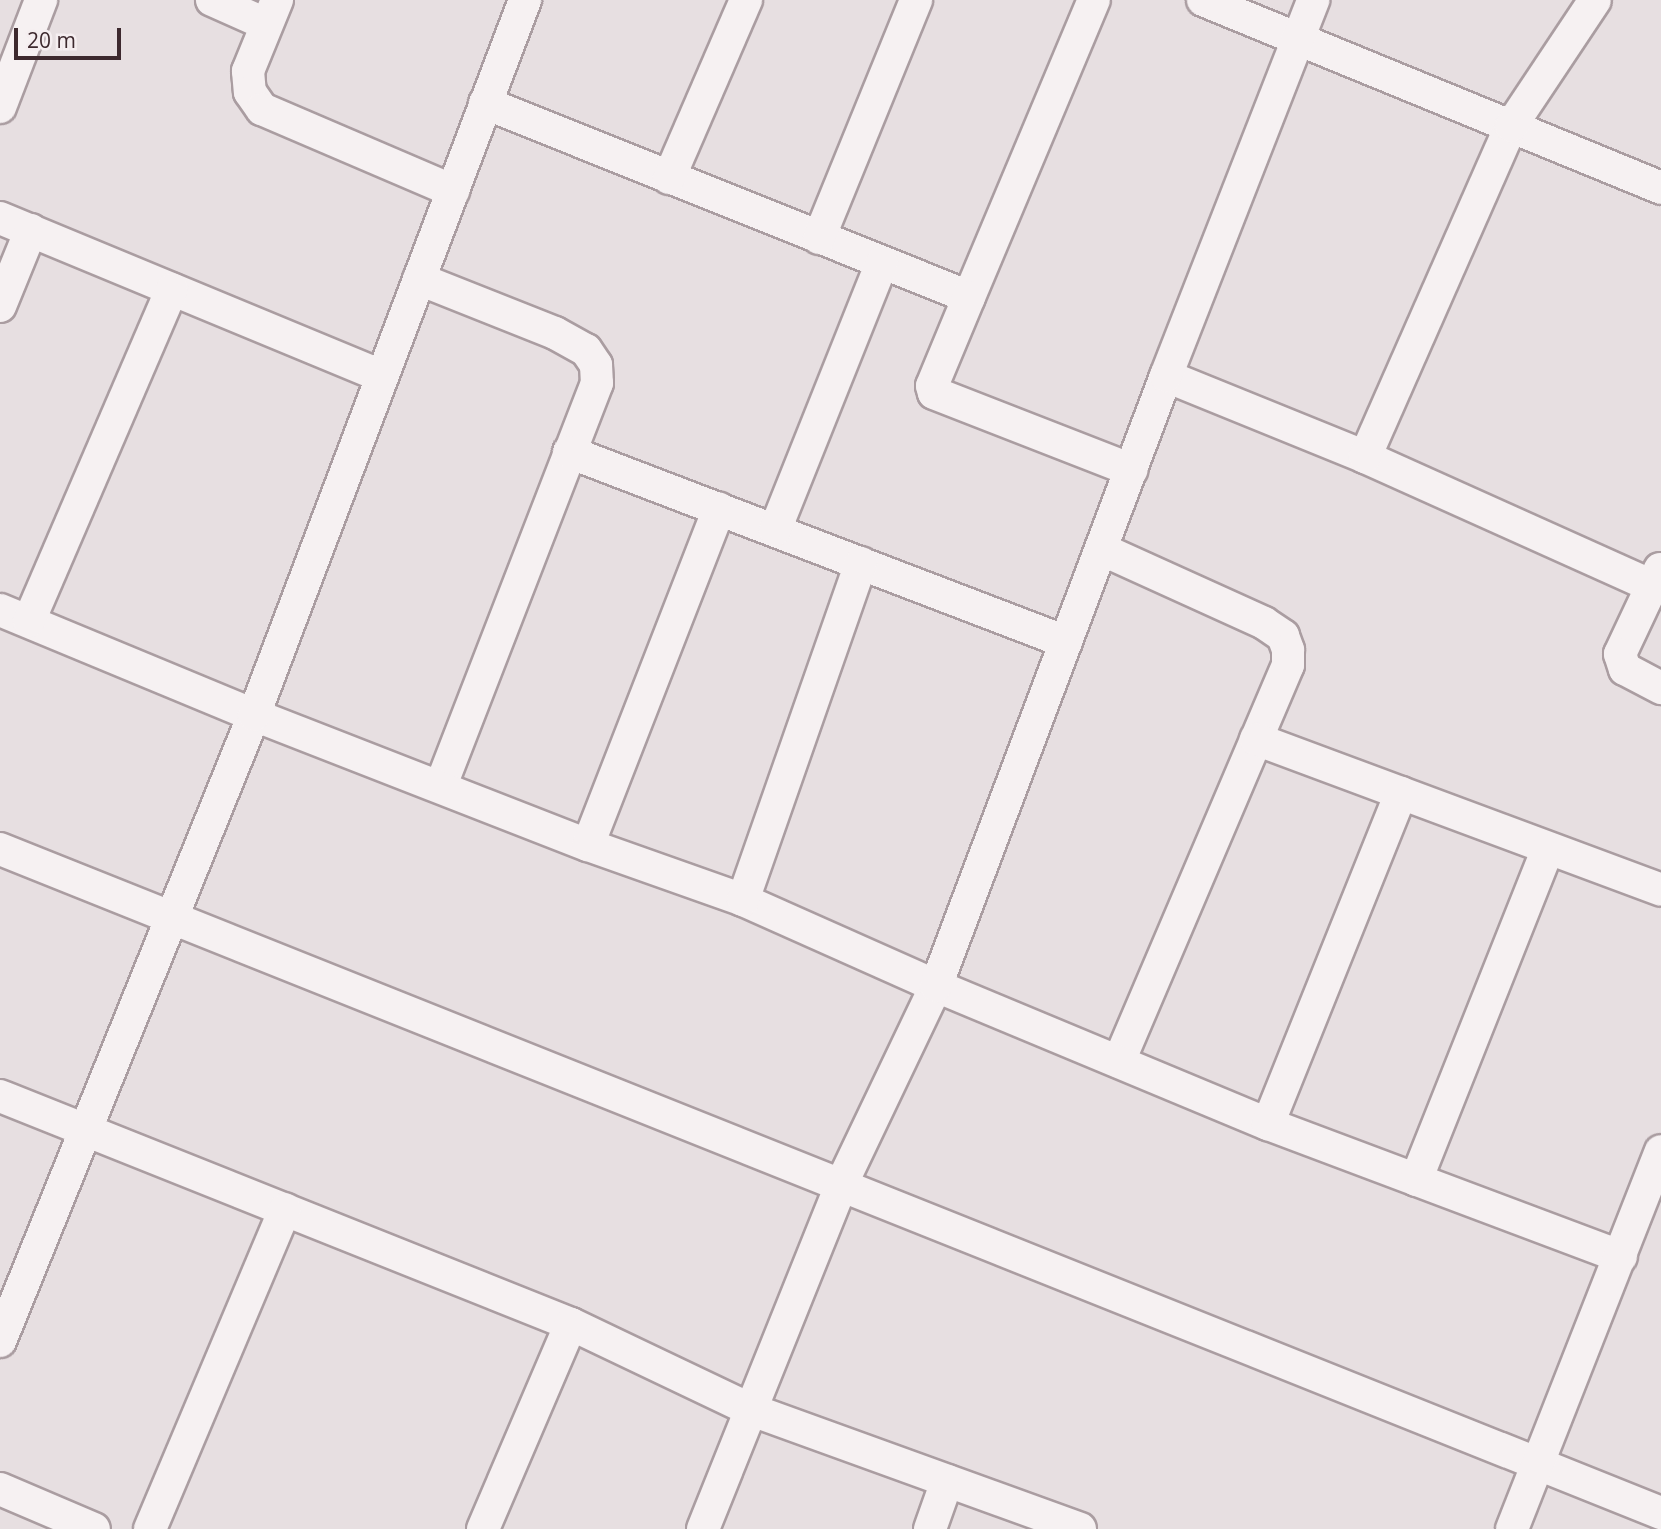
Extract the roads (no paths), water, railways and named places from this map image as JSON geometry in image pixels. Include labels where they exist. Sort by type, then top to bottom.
[{"type":"street","points":[[0,107],[41,0]]},
{"type":"street","points":[[212,0],[271,12],[248,71],[250,92],[262,109],[453,191]]},
{"type":"street","points":[[0,1341],[254,715],[524,0]]},
{"type":"street","points":[[669,177],[746,0]]},
{"type":"street","points":[[820,238],[916,0]]},
{"type":"street","points":[[1094,0],[932,386],[934,393],[1131,470]]},
{"type":"street","points":[[1203,0],[1661,188]]},
{"type":"street","points":[[703,1529],[841,1185],[936,986],[1166,376],[1313,0]]},
{"type":"street","points":[[1364,457],[1511,126],[1595,0]]},
{"type":"street","points":[[485,103],[969,296]]},
{"type":"street","points":[[0,218],[382,376]]},
{"type":"street","points":[[0,306],[31,230]]},
{"type":"street","points":[[775,530],[882,263]]},
{"type":"street","points":[[419,279],[555,333],[586,350],[596,365],[597,383],[440,787]]},
{"type":"street","points":[[29,621],[172,289]]},
{"type":"street","points":[[1166,376],[1657,577],[1620,654],[1625,669],[1661,688]]},
{"type":"street","points":[[569,452],[1066,642]]},
{"type":"street","points":[[589,845],[719,509]]},
{"type":"street","points":[[1101,549],[1265,623],[1283,636],[1288,664],[1119,1062]]},
{"type":"street","points":[[743,900],[861,563]]},
{"type":"street","points":[[0,610],[254,715],[589,845],[743,900],[936,986],[1268,1124],[1621,1257]]},
{"type":"street","points":[[1256,739],[1661,890]]},
{"type":"street","points":[[1268,1124],[1401,793]]},
{"type":"street","points":[[1416,1180],[1549,848]]},
{"type":"street","points":[[0,849],[1661,1513]]},
{"type":"street","points":[[0,1096],[571,1324],[749,1409],[1080,1529]]},
{"type":"street","points":[[1512,1529],[1661,1151]]},
{"type":"street","points":[[150,1529],[285,1209]]},
{"type":"street","points":[[483,1529],[571,1324]]},
{"type":"street","points":[[930,1529],[947,1480]]},
{"type":"street","points":[[0,1489],[94,1529]]}]
